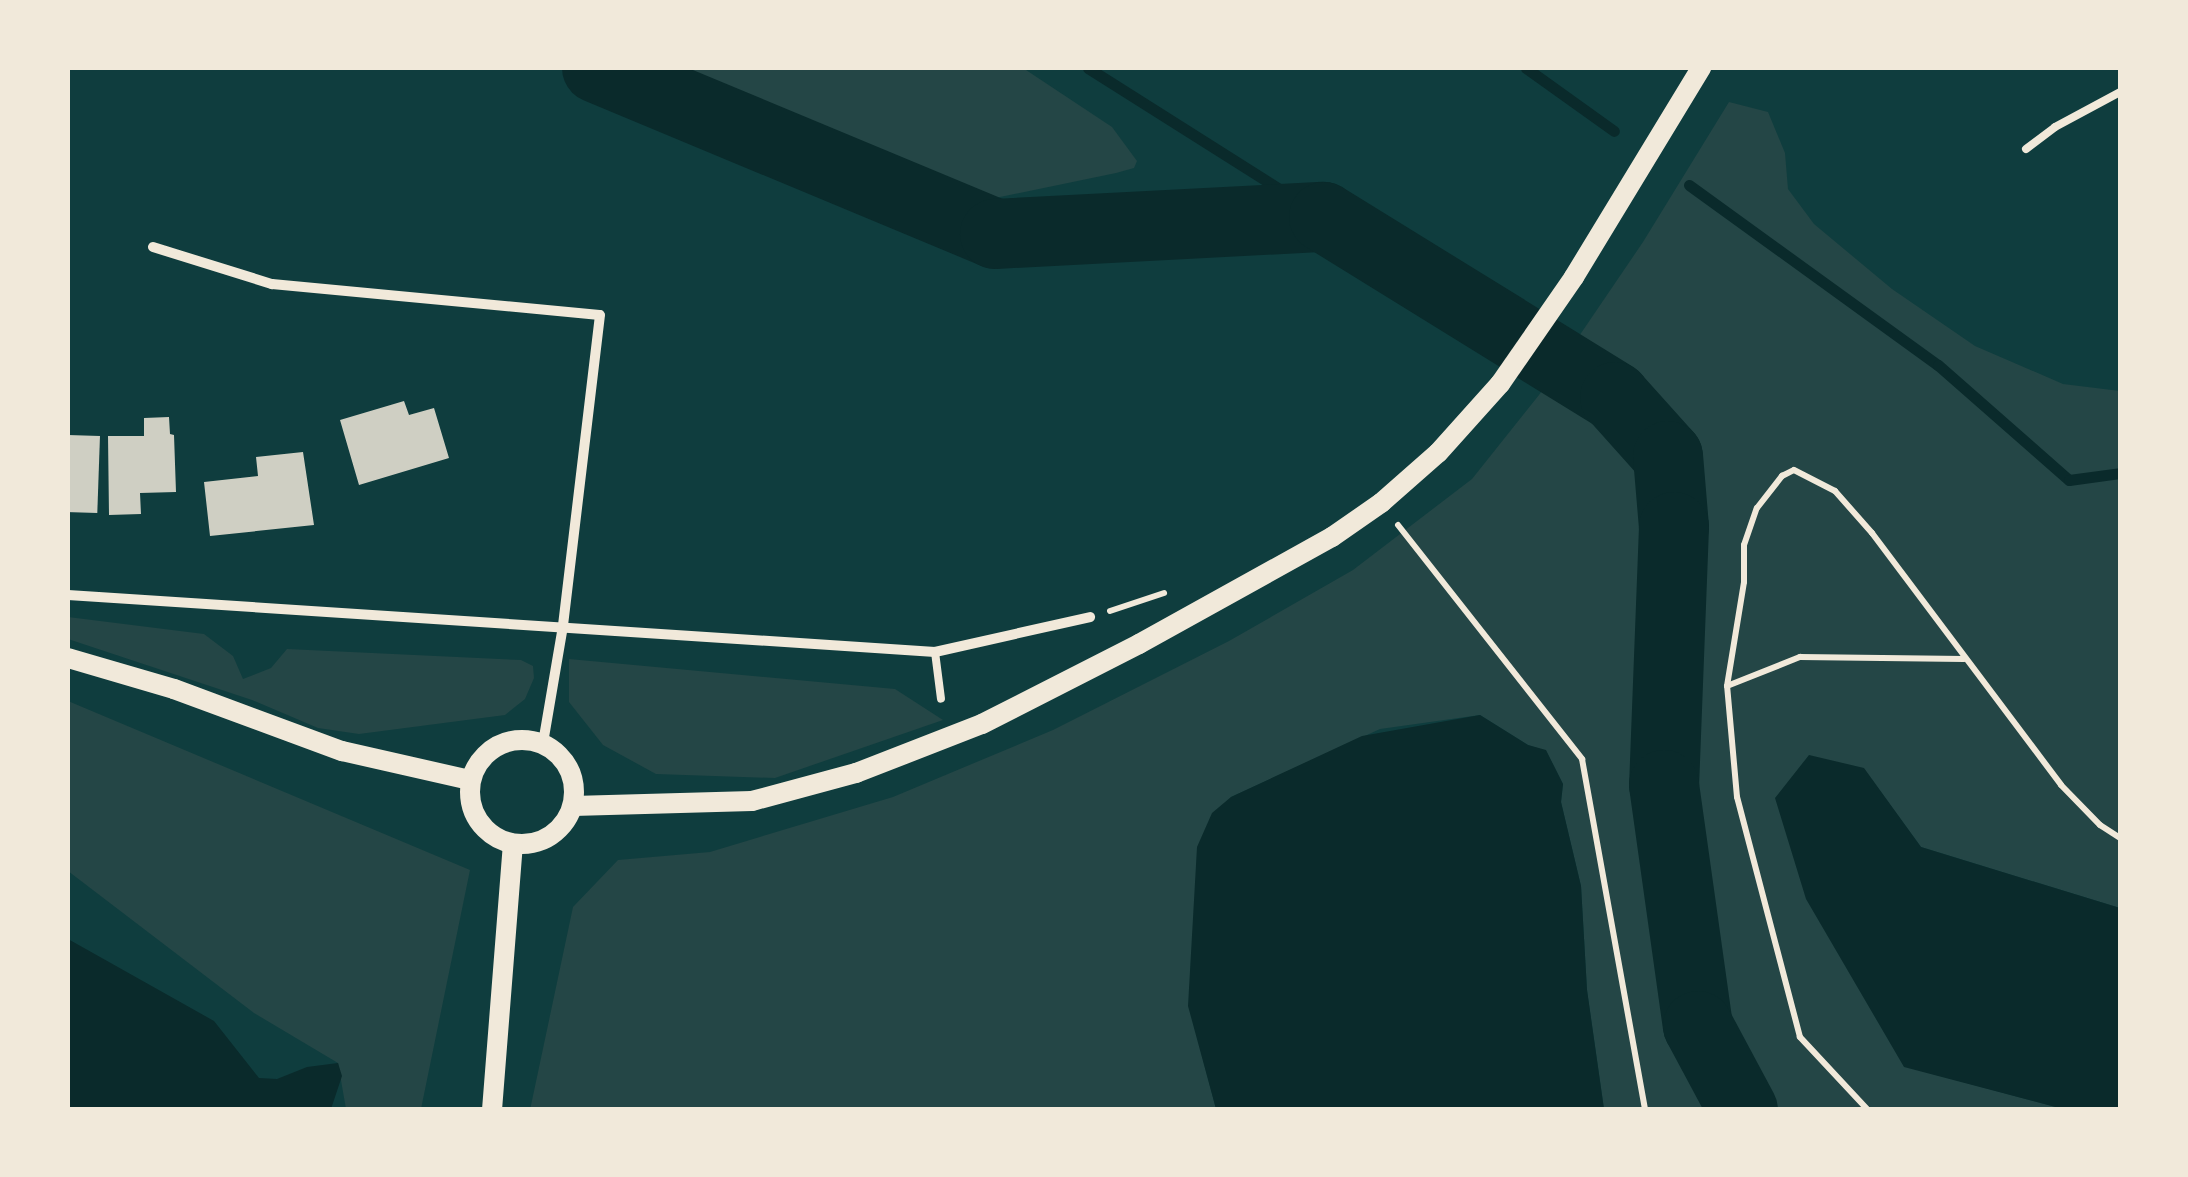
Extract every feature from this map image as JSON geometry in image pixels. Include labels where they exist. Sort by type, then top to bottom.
[{"type":"main road","points":[[572,806],[752,800],[856,773],[982,724],[1332,537],[1382,503],[1438,453],[1500,384],[1574,278],[1701,68]]},
{"type":"main road","points":[[68,658],[174,689],[342,751],[470,780]]},
{"type":"main road","points":[[507,741],[544,744],[560,754],[570,770],[572,806],[564,822],[549,837],[513,844],[481,826],[469,798],[470,780],[477,762],[490,749],[507,741]]},
{"type":"main road","points":[[492,1110],[513,844]]},
{"type":"street","points":[[153,247],[272,284],[600,315],[563,626],[544,744]]},
{"type":"street","points":[[68,594],[935,652],[1090,618]]},
{"type":"lane","points":[[2026,149],[2056,127],[2120,92]]},
{"type":"lane","points":[[935,652],[942,699]]},
{"type":"path","points":[[1868,1110],[1800,1037],[1736,797],[1727,686],[1744,582],[1744,545],[1758,508],[1782,476],[1794,470],[1835,490],[1872,533],[2061,785],[2100,826],[2120,838]]},
{"type":"path","points":[[1382,503],[1582,758],[1645,1110]]},
{"type":"path","points":[[1727,686],[1800,657],[1898,654],[1964,659]]},
{"type":"shaded area","points":[[629,68],[1023,68],[1112,127],[1137,161],[1134,168],[1116,173],[995,198],[953,200],[908,194],[870,183]]},
{"type":"shaded area","points":[[1729,102],[1768,112],[1785,153],[1788,189],[1814,224],[1892,289],[1975,346],[2063,384],[2120,391],[2120,908],[1921,847],[1863,768],[1904,1066],[2063,1109],[1604,1109],[1587,990],[1581,886],[1561,802],[1563,784],[1546,751],[1528,745],[1480,715],[1380,729],[1231,797],[1189,1006],[1216,1109],[530,1110],[573,907],[618,860],[710,852],[893,797],[1053,730],[1229,641],[1353,570],[1472,479],[1539,395],[1643,242]]},
{"type":"shaded area","points":[[68,617],[204,634],[233,656],[243,679],[271,668],[287,649],[521,660],[533,666],[534,678],[525,699],[505,715],[359,734],[318,728],[252,700],[68,639]]},
{"type":"shaded area","points":[[569,659],[895,689],[943,720],[775,778],[656,774],[603,745],[569,702]]},
{"type":"shaded area","points":[[68,701],[470,870],[421,1109],[346,1109],[338,1063],[254,1013],[68,871]]},
{"type":"shaded area","points":[[1480,715],[1528,745],[1546,750],[1563,784],[1561,802],[1581,886],[1587,990],[1604,1109],[1216,1109],[1188,1006],[1197,847],[1212,813],[1231,797],[1362,736]]},
{"type":"shaded area","points":[[1809,755],[1864,768],[1921,847],[2120,908],[2120,1109],[2063,1109],[1904,1067],[1806,899],[1775,798]]},
{"type":"shaded area","points":[[68,939],[214,1021],[259,1078],[277,1079],[307,1067],[338,1063],[342,1076],[331,1109],[68,1109]]},
{"type":"building","points":[[404,401],[409,415],[434,408],[449,458],[359,485],[340,420]]},
{"type":"building","points":[[169,417],[170,434],[174,435],[176,492],[140,493],[141,514],[109,515],[108,436],[144,436],[144,418]]},
{"type":"building","points":[[68,435],[100,436],[97,513],[68,512]]},
{"type":"building","points":[[303,452],[314,525],[210,536],[204,482],[258,476],[256,457]]},
{"type":"waterway","points":[[597,68],[995,234],[1324,217],[1615,397],[1668,456],[1674,527],[1664,785],[1698,1026],[1743,1110]]},
{"type":"waterway","points":[[1088,68],[1324,217]]},
{"type":"waterway","points":[[1526,68],[1614,131]]},
{"type":"waterway","points":[[1689,185],[1938,365],[2069,480],[2120,473]]}]
